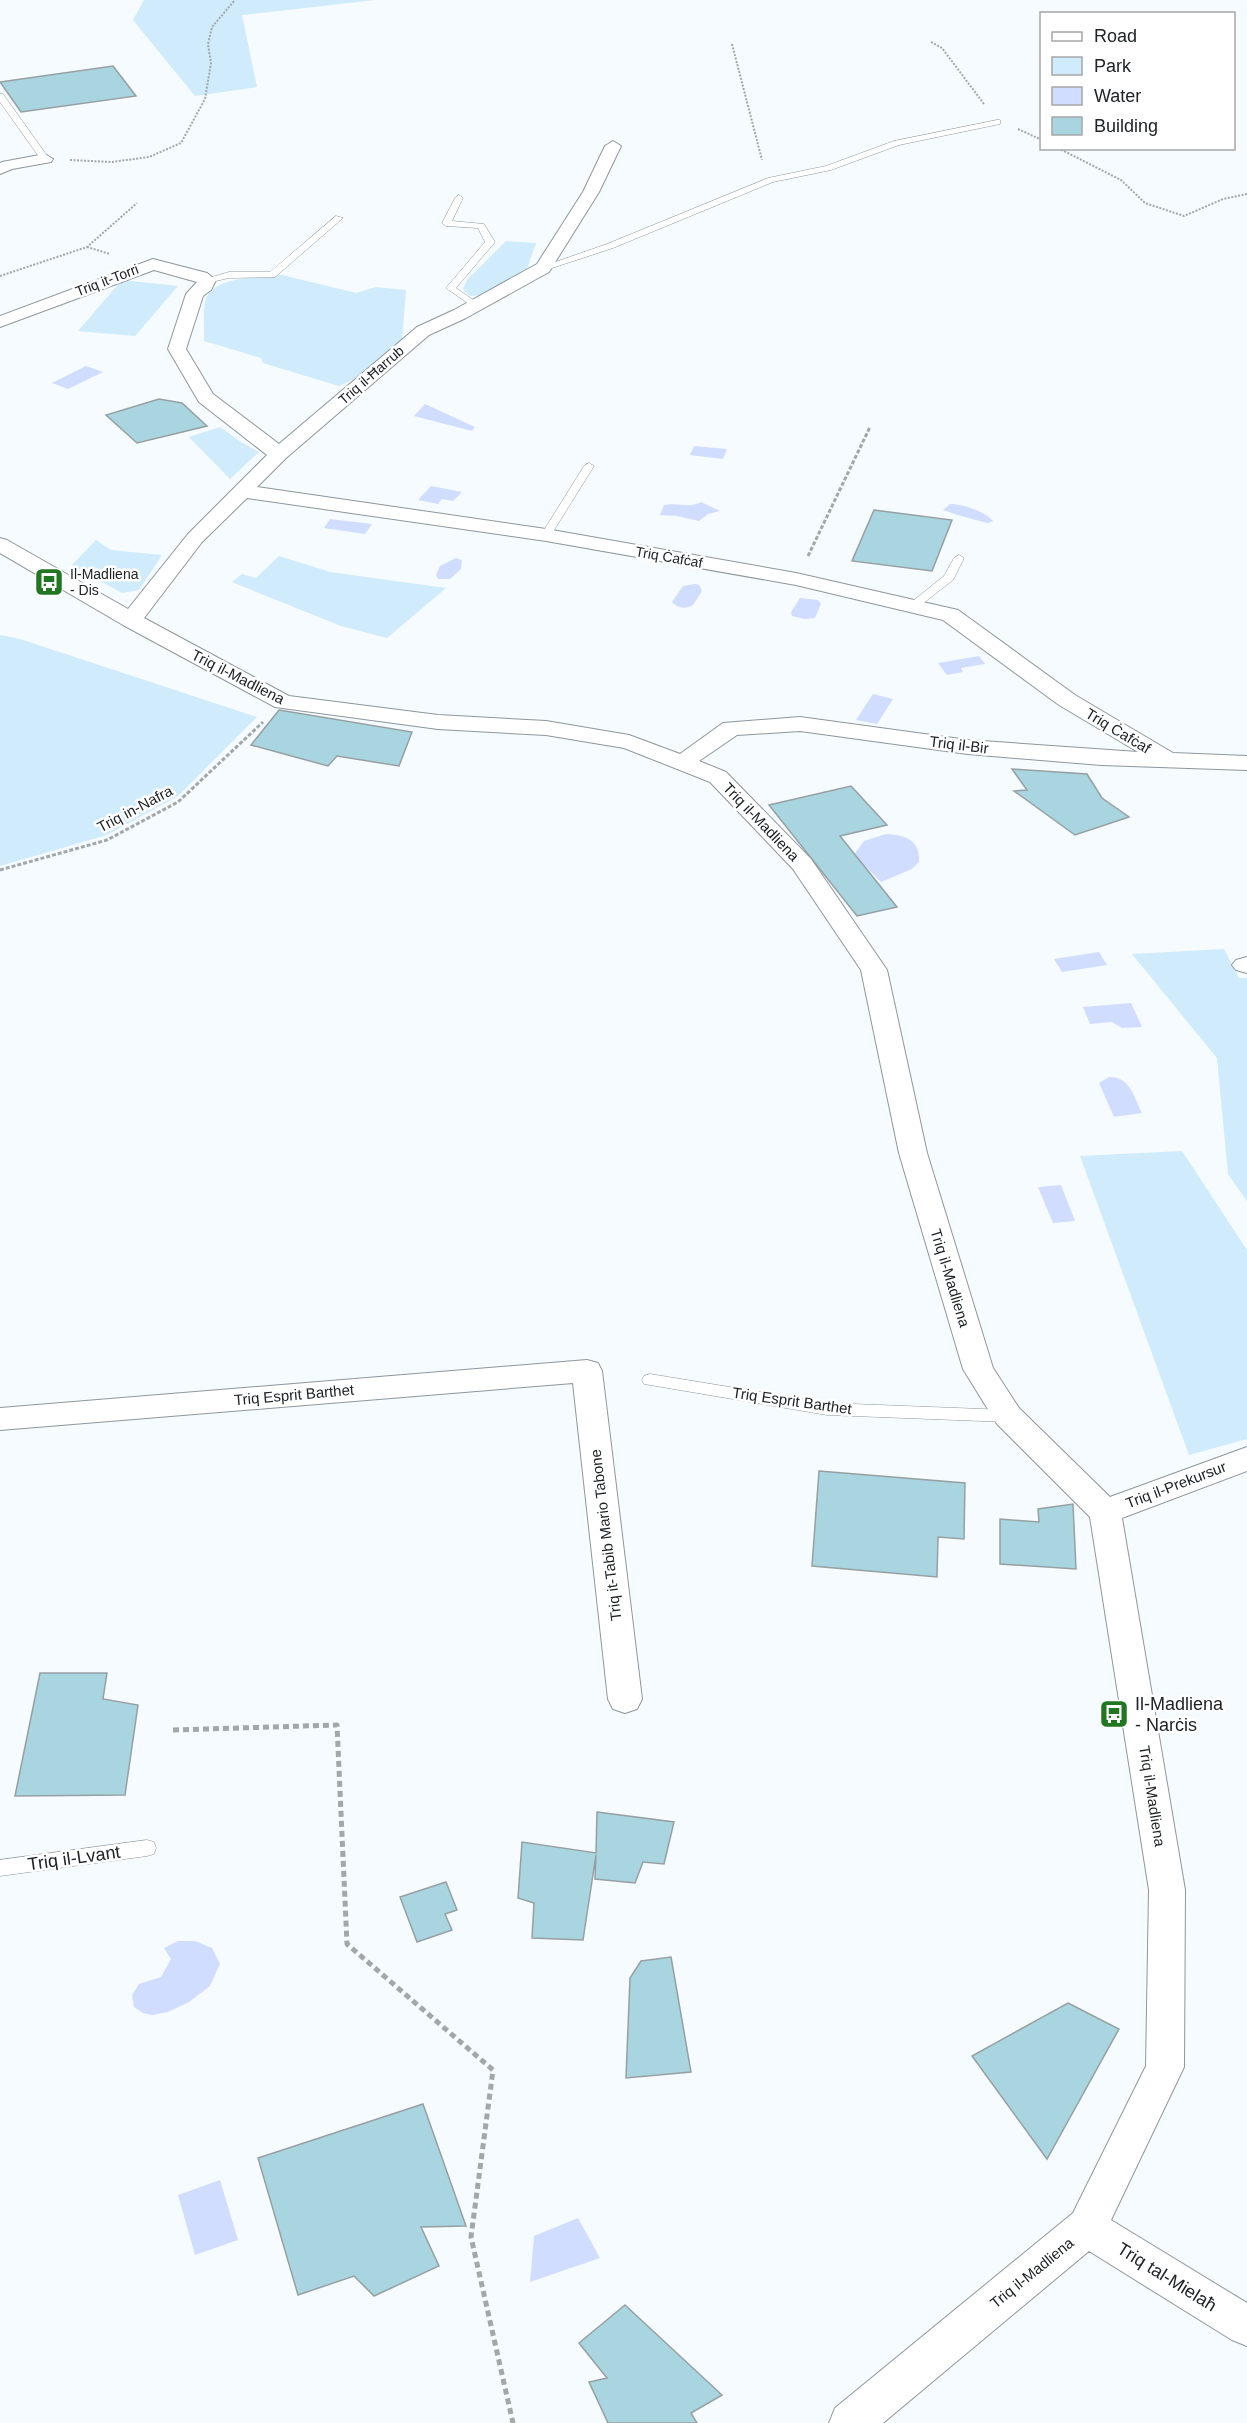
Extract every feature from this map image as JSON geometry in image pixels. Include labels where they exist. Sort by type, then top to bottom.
[{"type":"street","name":"Triq il-Ħarrub","points":[[131,620],[195,538],[279,454],[423,331],[476,306],[543,268],[591,192],[613,146]]},
{"type":"street","points":[[0,169],[8,165],[45,159]]},
{"type":"street","name":"Triq it-Torri","points":[[0,322],[153,264],[164,265],[207,280]]},
{"type":"street","points":[[207,280],[205,286],[195,294],[177,349],[206,398],[279,454]]},
{"type":"street","name":"Triq Ċafċaf","points":[[243,491],[546,535],[796,579],[950,615],[1067,700],[1169,761]]},
{"type":"street","name":"Triq il-Madliena","points":[[0,544],[131,620],[283,702],[438,722],[546,728],[628,742],[718,777],[802,864],[874,969],[913,1153],[978,1369],[1008,1416],[1105,1512],[1167,1890],[1166,2067],[1087,2227],[849,2423]]},
{"type":"street","name":"Triq Ċafċaf","points":[[1067,700],[1101,758]]},
{"type":"street","name":"Triq il-Bir","points":[[683,762],[731,728],[800,724],[968,747],[1101,758],[1247,763]]},
{"type":"street","name":"Triq Esprit Barthet","points":[[0,1419],[587,1371]]},
{"type":"street","name":"Triq it-Tabib Mario Tabone","points":[[587,1371],[625,1699]]},
{"type":"street","name":"Triq il-Prekursur","points":[[1105,1512],[1247,1459]]},
{"type":"street","name":"Triq tal-Mielaħ","points":[[1087,2227],[1247,2326]]},
{"type":"lane","points":[[0,96],[45,159]]},
{"type":"lane","points":[[543,268],[610,246],[771,180],[828,168],[897,143],[997,122]]},
{"type":"lane","points":[[459,198],[446,223],[481,226],[490,242],[451,288],[476,306]]},
{"type":"lane","points":[[207,280],[230,275],[272,275],[339,218]]},
{"type":"lane","points":[[546,535],[589,466]]},
{"type":"lane","points":[[913,606],[949,578],[959,558]]},
{"type":"lane","name":"Triq Esprit Barthet","points":[[650,1380],[828,1408],[1008,1416]]},
{"type":"lane","name":"Triq il-Lvant","points":[[0,1868],[147,1848]]},
{"type":"path","points":[[45,159],[112,162],[149,157],[181,143],[205,99],[211,63],[208,44],[213,27],[235,0]]},
{"type":"path","points":[[931,42],[942,48],[997,122],[1040,140]]},
{"type":"path","points":[[732,44],[765,173],[771,180]]},
{"type":"path","points":[[1062,150],[1121,180],[1145,203],[1184,216],[1223,199],[1247,195]]},
{"type":"path","points":[[0,276],[87,247],[137,203]]},
{"type":"path","points":[[796,579],[870,427]]},
{"type":"path","name":"Triq in-Nafra","points":[[0,870],[107,840],[178,802],[283,702]]},
{"type":"path","points":[[173,1730],[337,1725],[348,1944],[493,2070],[471,2237],[513,2423]]},
{"type":"green space","points":[[144,0],[375,0],[242,15],[257,87],[195,96],[133,20]]},
{"type":"green space","points":[[506,241],[536,243],[526,271],[479,295],[470,296],[463,289],[467,280]]},
{"type":"green space","points":[[282,275],[356,293],[376,287],[406,290],[402,340],[365,374],[339,386],[263,363],[261,358],[204,341],[204,309],[210,291],[239,279]]},
{"type":"green space","points":[[122,280],[178,286],[135,336],[78,331]]},
{"type":"green space","points":[[220,427],[259,452],[230,479],[189,437]]},
{"type":"green space","points":[[96,540],[111,550],[162,555],[139,590],[122,593],[72,565]]},
{"type":"green space","points":[[279,556],[330,572],[446,588],[387,638],[341,626],[232,582],[242,574],[256,578]]},
{"type":"green space","points":[[0,635],[20,639],[257,717],[178,796],[107,835],[0,866]]},
{"type":"green space","points":[[1224,949],[1239,978],[1247,978],[1247,1201],[1228,1174],[1217,1058],[1132,954]]},
{"type":"green space","points":[[1182,1151],[1247,1250],[1247,1439],[1189,1455],[1080,1156]]},
{"type":"water","points":[[86,366],[103,372],[68,389],[52,383]]},
{"type":"water","points":[[425,404],[475,427],[472,431],[414,416]]},
{"type":"water","points":[[694,446],[727,449],[723,459],[690,455]]},
{"type":"water","points":[[431,486],[462,492],[453,501],[442,499],[438,504],[418,500]]},
{"type":"water","points":[[701,502],[720,511],[708,514],[699,521],[660,515],[664,505],[692,505]]},
{"type":"water","points":[[950,504],[973,509],[993,521],[988,523],[943,510]]},
{"type":"water","points":[[330,519],[372,524],[365,534],[324,528]]},
{"type":"water","points":[[456,558],[462,560],[461,569],[450,579],[438,579],[436,575],[440,566]]},
{"type":"water","points":[[699,585],[702,591],[693,605],[682,608],[672,602],[683,586]]},
{"type":"water","points":[[800,598],[818,600],[821,604],[815,618],[804,619],[792,616],[791,612]]},
{"type":"water","points":[[979,656],[985,664],[961,668],[963,672],[947,675],[938,663]]},
{"type":"water","points":[[873,694],[893,699],[877,724],[856,720]]},
{"type":"water","points":[[886,834],[910,840],[917,848],[919,862],[912,869],[881,882],[855,853],[864,841]]},
{"type":"water","points":[[1099,952],[1107,965],[1062,972],[1054,959]]},
{"type":"water","points":[[1131,1003],[1142,1027],[1122,1028],[1112,1022],[1090,1024],[1083,1007]]},
{"type":"water","points":[[1109,1077],[1122,1080],[1127,1084],[1142,1113],[1114,1117],[1099,1083]]},
{"type":"water","points":[[1061,1185],[1075,1221],[1053,1223],[1038,1187]]},
{"type":"water","points":[[178,1941],[195,1941],[212,1948],[220,1964],[210,1986],[189,2002],[168,2012],[152,2015],[143,2013],[134,2007],[132,1995],[139,1984],[161,1977],[171,1959],[164,1948]]},
{"type":"water","points":[[220,2180],[238,2240],[195,2255],[178,2195]]},
{"type":"water","points":[[578,2218],[600,2258],[530,2282],[534,2236]]},
{"type":"building","points":[[113,66],[136,96],[21,112],[0,82]]},
{"type":"building","points":[[159,399],[182,403],[207,426],[137,443],[106,415]]},
{"type":"building","points":[[874,510],[952,520],[932,571],[852,561]]},
{"type":"building","points":[[279,710],[412,732],[399,766],[337,756],[328,766],[251,745]]},
{"type":"building","points":[[1012,769],[1087,774],[1102,798],[1129,817],[1075,835],[1014,791],[1027,790]]},
{"type":"building","points":[[851,786],[887,825],[840,836],[897,907],[857,916],[769,805]]},
{"type":"building","points":[[819,1471],[965,1483],[964,1539],[938,1537],[937,1577],[812,1566]]},
{"type":"building","points":[[1073,1504],[1076,1569],[1000,1564],[1000,1519],[1039,1522],[1038,1509]]},
{"type":"building","points":[[40,1673],[107,1673],[103,1699],[138,1705],[125,1795],[15,1796]]},
{"type":"building","points":[[597,1812],[674,1822],[664,1864],[643,1862],[635,1883],[595,1879],[596,1855],[583,1940],[532,1938],[534,1903],[518,1898],[522,1842],[596,1853]]},
{"type":"building","points":[[446,1882],[457,1910],[445,1914],[452,1930],[417,1942],[400,1897]]},
{"type":"building","points":[[671,1957],[691,2072],[626,2078],[630,1978],[641,1961]]},
{"type":"building","points":[[1068,2003],[1119,2029],[1047,2159],[972,2056]]},
{"type":"building","points":[[423,2104],[466,2226],[421,2227],[439,2266],[374,2296],[354,2276],[298,2295],[258,2158]]},
{"type":"building","points":[[625,2305],[722,2395],[691,2413],[697,2423],[608,2423],[589,2382],[607,2378],[579,2343]]},
{"type":"place","name":"Il-Madliena - Dis","points":[[49,582]]},
{"type":"place","name":"Il-Madliena - Narċis","points":[[1114,1714]]}]
